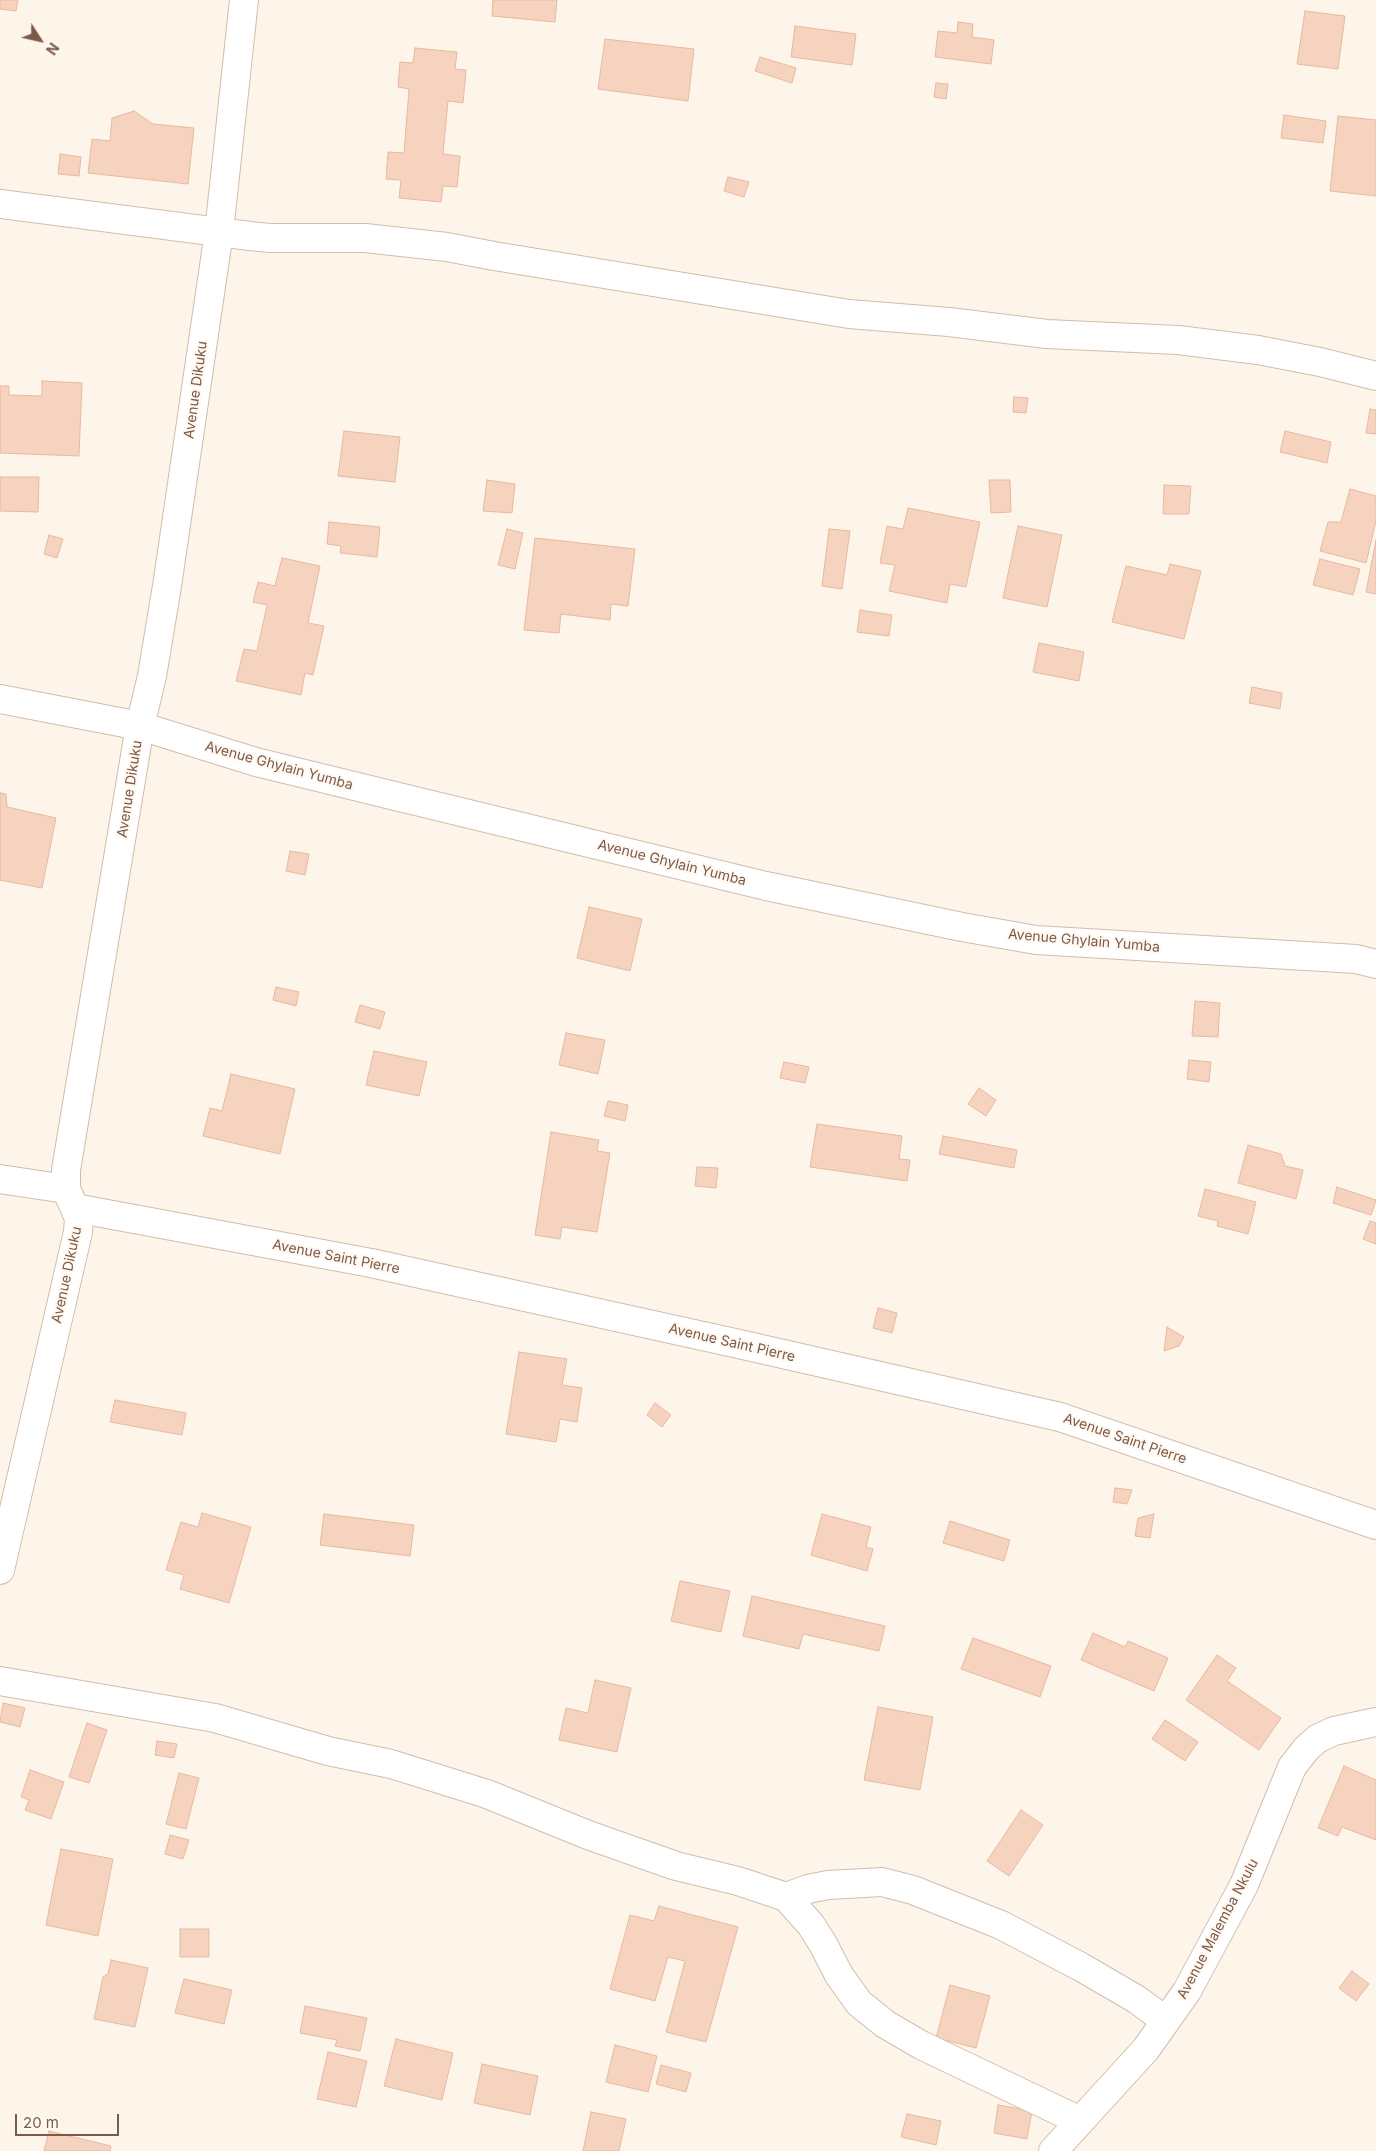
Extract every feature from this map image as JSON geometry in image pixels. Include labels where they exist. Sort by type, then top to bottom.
[{"type":"street","name":"Avenue Dikuku","points":[[0,1570],[78,1232],[79,1218],[71,1199],[66,1170],[140,726],[168,586],[219,232],[244,0]]},
{"type":"street","points":[[0,204],[270,238],[365,238],[438,246],[620,278],[849,314],[949,322],[1047,334],[1187,341],[1258,350],[1320,362],[1376,376]]},
{"type":"street","name":"Avenue Ghylain Yumba","points":[[0,699],[140,726],[256,762],[389,795],[766,886],[962,927],[1036,940],[1366,962]]},
{"type":"street","name":"Avenue Saint Pierre","points":[[0,1179],[71,1199],[739,1344],[1060,1417],[1376,1525]]},
{"type":"street","points":[[0,1680],[216,1718],[328,1751],[391,1764],[487,1794],[588,1835],[676,1866],[738,1881],[786,1897],[810,1925],[823,1944],[839,1975],[859,2002],[885,2024],[921,2045],[1080,2121]]},
{"type":"street","name":"Avenue Malemba Nkulu","points":[[1053,2151],[1146,2048],[1197,1974],[1244,1885],[1292,1767],[1306,1748],[1317,1739],[1334,1732],[1376,1722]]},
{"type":"street","points":[[786,1897],[808,1888],[882,1882],[913,1890],[1009,1929],[1120,1990],[1166,2021]]},
{"type":"building","points":[[0,0],[18,0],[16,11],[0,9]]},
{"type":"building","points":[[493,0],[557,0],[555,22],[492,16]]},
{"type":"building","points":[[1305,11],[1345,16],[1338,69],[1297,64]]},
{"type":"building","points":[[958,22],[973,24],[972,37],[994,40],[991,64],[935,57],[938,31],[957,33]]},
{"type":"building","points":[[795,26],[856,34],[852,65],[791,57]]},
{"type":"building","points":[[605,39],[694,49],[688,101],[598,89]]},
{"type":"building","points":[[415,48],[457,52],[455,69],[466,70],[463,103],[448,101],[443,154],[460,156],[457,187],[443,186],[441,202],[399,198],[401,180],[386,179],[388,152],[404,153],[409,89],[398,87],[400,62],[413,63]]},
{"type":"building","points":[[760,57],[796,68],[792,83],[755,71]]},
{"type":"building","points":[[936,83],[948,84],[946,99],[934,97]]},
{"type":"building","points":[[134,111],[153,124],[194,128],[188,184],[88,173],[92,139],[110,141],[112,118]]},
{"type":"building","points":[[1284,115],[1326,121],[1323,143],[1281,138]]},
{"type":"building","points":[[1338,116],[1376,120],[1376,196],[1330,191]]},
{"type":"building","points":[[60,154],[81,157],[79,176],[58,174]]},
{"type":"building","points":[[728,177],[749,182],[744,197],[724,191]]},
{"type":"building","points":[[42,381],[82,383],[79,456],[0,453],[0,386],[9,386],[9,395],[42,396]]},
{"type":"building","points":[[1014,397],[1028,398],[1026,413],[1013,412]]},
{"type":"building","points":[[1370,409],[1376,410],[1376,434],[1366,433]]},
{"type":"building","points":[[344,431],[400,437],[395,482],[338,476]]},
{"type":"building","points":[[1285,431],[1331,442],[1327,463],[1280,452]]},
{"type":"building","points":[[0,477],[39,477],[38,512],[0,511]]},
{"type":"building","points":[[487,480],[515,484],[512,513],[483,511]]},
{"type":"building","points":[[989,480],[1010,480],[1011,512],[991,513]]},
{"type":"building","points":[[1164,485],[1191,486],[1189,514],[1163,514]]},
{"type":"building","points":[[1350,489],[1376,496],[1376,521],[1366,563],[1320,551],[1328,522],[1341,522]]},
{"type":"building","points":[[908,508],[980,522],[966,587],[950,584],[947,603],[889,591],[895,565],[880,563],[887,526],[903,529]]},
{"type":"building","points":[[329,522],[380,527],[377,557],[340,553],[341,546],[327,544]]},
{"type":"building","points":[[1018,526],[1062,535],[1047,607],[1003,598]]},
{"type":"building","points":[[507,529],[523,533],[515,569],[498,565]]},
{"type":"building","points":[[829,529],[850,531],[842,589],[822,586]]},
{"type":"building","points":[[49,535],[63,539],[57,558],[44,554]]},
{"type":"building","points":[[535,538],[635,549],[628,606],[611,604],[610,620],[561,614],[559,633],[524,630]]},
{"type":"building","points":[[1376,540],[1376,594],[1366,592]]},
{"type":"building","points":[[282,558],[320,566],[308,623],[324,626],[313,675],[305,673],[301,695],[236,681],[244,649],[257,651],[267,605],[253,602],[258,582],[275,586]]},
{"type":"building","points":[[1320,559],[1360,569],[1353,595],[1313,585]]},
{"type":"building","points":[[1170,564],[1201,571],[1184,639],[1112,622],[1126,566],[1167,575]]},
{"type":"building","points":[[860,610],[892,615],[889,636],[857,632]]},
{"type":"building","points":[[1039,643],[1084,652],[1079,681],[1033,672]]},
{"type":"building","points":[[1252,687],[1282,693],[1280,709],[1249,703]]},
{"type":"building","points":[[0,793],[6,794],[7,807],[56,818],[42,888],[0,880]]},
{"type":"building","points":[[290,851],[309,854],[305,875],[286,871]]},
{"type":"building","points":[[589,907],[642,919],[630,971],[577,958]]},
{"type":"building","points":[[276,987],[299,992],[296,1006],[273,1000]]},
{"type":"building","points":[[1195,1001],[1220,1003],[1218,1037],[1192,1036]]},
{"type":"building","points":[[360,1005],[385,1012],[380,1029],[355,1022]]},
{"type":"building","points":[[566,1033],[605,1040],[598,1074],[559,1065]]},
{"type":"building","points":[[374,1051],[427,1062],[419,1096],[366,1085]]},
{"type":"building","points":[[1189,1060],[1211,1062],[1209,1082],[1187,1079]]},
{"type":"building","points":[[784,1062],[809,1067],[805,1083],[780,1078]]},
{"type":"building","points":[[231,1074],[295,1089],[280,1154],[203,1136],[210,1108],[222,1111]]},
{"type":"building","points":[[979,1088],[996,1100],[986,1116],[968,1104]]},
{"type":"building","points":[[608,1101],[628,1105],[625,1121],[604,1116]]},
{"type":"building","points":[[817,1124],[902,1136],[899,1159],[910,1160],[907,1181],[810,1167]]},
{"type":"building","points":[[551,1132],[599,1140],[597,1151],[610,1153],[597,1232],[562,1227],[560,1239],[535,1235]]},
{"type":"building","points":[[943,1136],[1017,1150],[1014,1168],[939,1154]]},
{"type":"building","points":[[1248,1145],[1281,1154],[1285,1166],[1303,1170],[1296,1199],[1238,1183]]},
{"type":"building","points":[[697,1167],[718,1168],[716,1188],[695,1186]]},
{"type":"building","points":[[1337,1187],[1376,1200],[1371,1215],[1333,1203]]},
{"type":"building","points":[[1205,1189],[1256,1202],[1248,1234],[1217,1226],[1218,1221],[1198,1216]]},
{"type":"building","points":[[1370,1221],[1376,1223],[1376,1244],[1363,1239]]},
{"type":"building","points":[[878,1308],[897,1313],[892,1333],[873,1328]]},
{"type":"building","points":[[1167,1327],[1184,1337],[1179,1346],[1164,1351]]},
{"type":"building","points":[[519,1352],[567,1359],[562,1385],[582,1388],[577,1422],[560,1419],[556,1442],[506,1434]]},
{"type":"building","points":[[115,1400],[186,1413],[182,1435],[110,1422]]},
{"type":"building","points":[[655,1403],[671,1415],[662,1427],[647,1415]]},
{"type":"building","points":[[1115,1488],[1132,1490],[1127,1504],[1113,1502]]},
{"type":"building","points":[[202,1513],[251,1527],[229,1603],[180,1589],[184,1575],[166,1570],[181,1522],[198,1527]]},
{"type":"building","points":[[324,1514],[414,1525],[410,1556],[320,1545]]},
{"type":"building","points":[[822,1514],[871,1527],[866,1547],[873,1549],[867,1571],[811,1555]]},
{"type":"building","points":[[1154,1514],[1150,1538],[1135,1536],[1138,1518]]},
{"type":"building","points":[[950,1521],[1010,1540],[1004,1561],[943,1543]]},
{"type":"building","points":[[680,1581],[730,1591],[721,1632],[671,1621]]},
{"type":"building","points":[[752,1596],[885,1626],[879,1651],[803,1634],[799,1649],[743,1636]]},
{"type":"building","points":[[1093,1633],[1125,1647],[1128,1641],[1168,1658],[1154,1691],[1081,1660]]},
{"type":"building","points":[[973,1638],[1051,1666],[1040,1697],[961,1669]]},
{"type":"building","points":[[1217,1655],[1236,1668],[1227,1681],[1281,1718],[1259,1750],[1186,1700]]},
{"type":"building","points":[[595,1680],[631,1688],[617,1752],[559,1740],[566,1708],[588,1713]]},
{"type":"building","points":[[3,1703],[25,1708],[20,1727],[0,1722]]},
{"type":"building","points":[[878,1707],[933,1717],[920,1790],[864,1780]]},
{"type":"building","points":[[1165,1720],[1198,1742],[1185,1761],[1152,1739]]},
{"type":"building","points":[[87,1723],[107,1730],[89,1783],[69,1777]]},
{"type":"building","points":[[157,1741],[177,1744],[174,1758],[155,1755]]},
{"type":"building","points":[[1344,1766],[1376,1780],[1376,1840],[1342,1827],[1338,1836],[1318,1828]]},
{"type":"building","points":[[30,1770],[64,1782],[51,1819],[25,1810],[29,1800],[21,1797]]},
{"type":"building","points":[[179,1773],[199,1778],[186,1829],[166,1824]]},
{"type":"building","points":[[1021,1810],[1043,1825],[1009,1876],[987,1861]]},
{"type":"building","points":[[170,1835],[189,1840],[183,1859],[165,1854]]},
{"type":"building","points":[[61,1849],[113,1859],[98,1936],[46,1925]]},
{"type":"building","points":[[659,1906],[738,1927],[706,2042],[666,2032],[685,1961],[668,1957],[655,2001],[610,1989],[630,1915],[654,1921]]},
{"type":"building","points":[[180,1929],[209,1929],[209,1957],[180,1957]]},
{"type":"building","points":[[111,1960],[148,1968],[135,2027],[94,2019],[103,1977],[108,1974]]},
{"type":"building","points":[[1352,1971],[1369,1984],[1356,2001],[1339,1988]]},
{"type":"building","points":[[184,1979],[232,1990],[224,2024],[175,2013]]},
{"type":"building","points":[[950,1985],[990,1996],[976,2048],[936,2038]]},
{"type":"building","points":[[305,2006],[367,2018],[360,2051],[335,2046],[337,2040],[300,2033]]},
{"type":"building","points":[[396,2039],[453,2053],[442,2100],[384,2086]]},
{"type":"building","points":[[615,2045],[657,2056],[648,2092],[606,2082]]},
{"type":"building","points":[[328,2052],[367,2061],[356,2107],[317,2099]]},
{"type":"building","points":[[482,2064],[538,2076],[530,2115],[474,2103]]},
{"type":"building","points":[[661,2065],[691,2073],[686,2092],[656,2084]]},
{"type":"building","points":[[998,2105],[1032,2111],[1027,2139],[994,2133]]},
{"type":"building","points":[[591,2112],[626,2119],[619,2151],[583,2151]]},
{"type":"building","points":[[907,2114],[941,2121],[936,2145],[901,2137]]},
{"type":"building","points":[[49,2131],[111,2146],[110,2151],[44,2151]]}]
